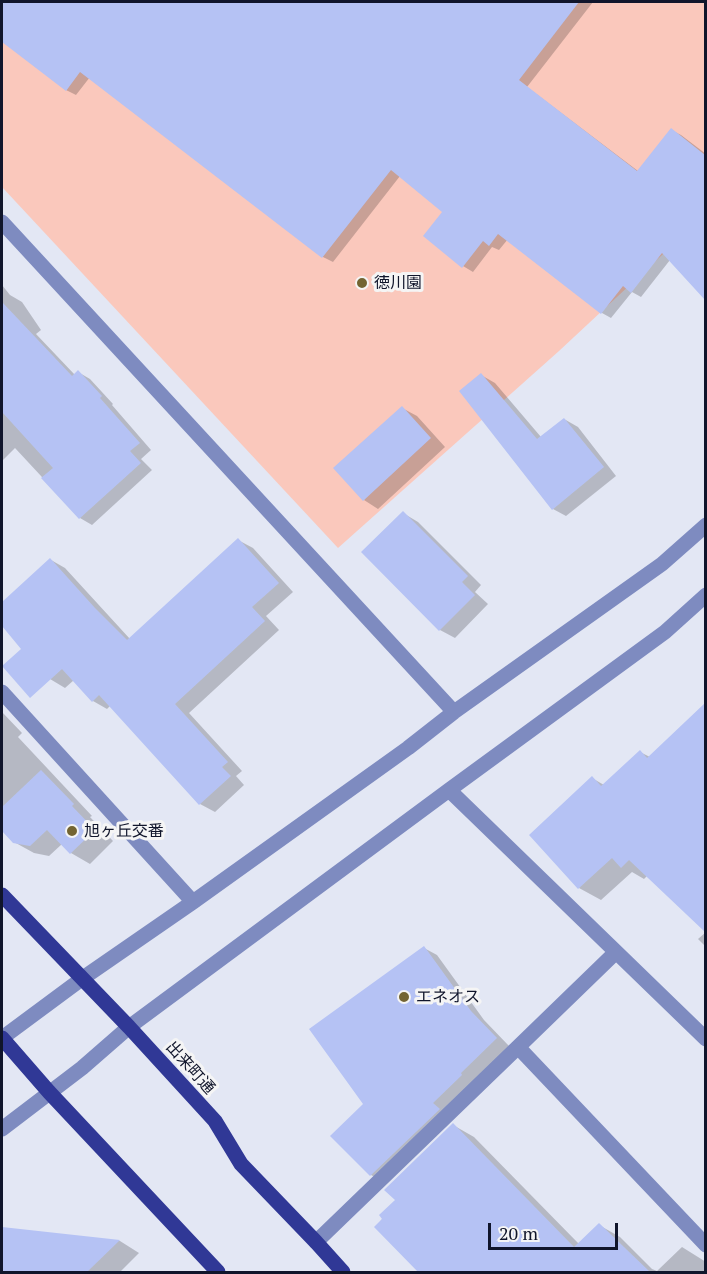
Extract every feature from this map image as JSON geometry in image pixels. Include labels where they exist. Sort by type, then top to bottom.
[{"type":"main road","name":"出来町通","points":[[2,895],[129,1027],[215,1121],[241,1164],[343,1272]]},
{"type":"main road","points":[[2,1038],[49,1092],[218,1272]]},
{"type":"street","points":[[2,222],[454,712]]},
{"type":"street","points":[[2,1038],[82,978],[193,902],[662,564],[705,525]]},
{"type":"street","points":[[2,1129],[82,1068],[129,1027],[665,632],[705,595]]},
{"type":"street","points":[[2,692],[193,902]]},
{"type":"street","points":[[448,790],[705,1039]]},
{"type":"street","points":[[316,1242],[616,952]]},
{"type":"street","points":[[518,1047],[705,1245]]},
{"type":"shaded area","name":"徳川園","points":[[2,2],[705,2],[705,215],[559,351],[338,548],[2,187]]},
{"type":"building","points":[[2,2],[579,2],[519,80],[637,171],[671,128],[705,155],[705,300],[662,253],[631,293],[623,286],[601,314],[498,234],[489,246],[483,241],[462,268],[423,236],[442,212],[391,170],[322,258],[80,72],[66,91],[2,42]]},
{"type":"building","points":[[2,302],[72,376],[78,370],[140,443],[130,451],[141,463],[79,519],[41,478],[53,468],[2,412]]},
{"type":"building","points":[[481,373],[537,439],[564,418],[604,467],[552,510],[459,391]]},
{"type":"building","points":[[402,406],[431,438],[363,501],[333,468]]},
{"type":"building","points":[[403,511],[468,576],[462,582],[475,595],[439,631],[361,552]]},
{"type":"building","points":[[238,538],[279,583],[252,607],[265,621],[175,704],[228,762],[222,767],[231,776],[199,805],[99,695],[92,702],[62,669],[30,698],[2,666],[21,649],[2,626],[2,602],[50,558],[127,640]]},
{"type":"building","points":[[705,703],[705,932],[629,860],[621,868],[612,858],[578,889],[529,835],[592,776],[601,786],[640,750],[647,758]]},
{"type":"building","points":[[41,770],[95,830],[70,854],[47,830],[30,846],[13,843],[2,831],[2,807]]},
{"type":"building","points":[[424,946],[471,1011],[497,1038],[433,1103],[440,1109],[370,1176],[330,1136],[363,1104],[309,1029]]},
{"type":"building","points":[[453,1123],[574,1247],[599,1223],[650,1272],[418,1272],[374,1227],[382,1219],[379,1215],[395,1200],[384,1190]]},
{"type":"building","points":[[2,1227],[120,1240],[87,1272],[2,1272]]},
{"type":"place","name":"徳川園","points":[[362,283]]},
{"type":"place","name":"旭ヶ丘交番","points":[[72,831]]},
{"type":"place","name":"エネオス","points":[[404,997]]}]
